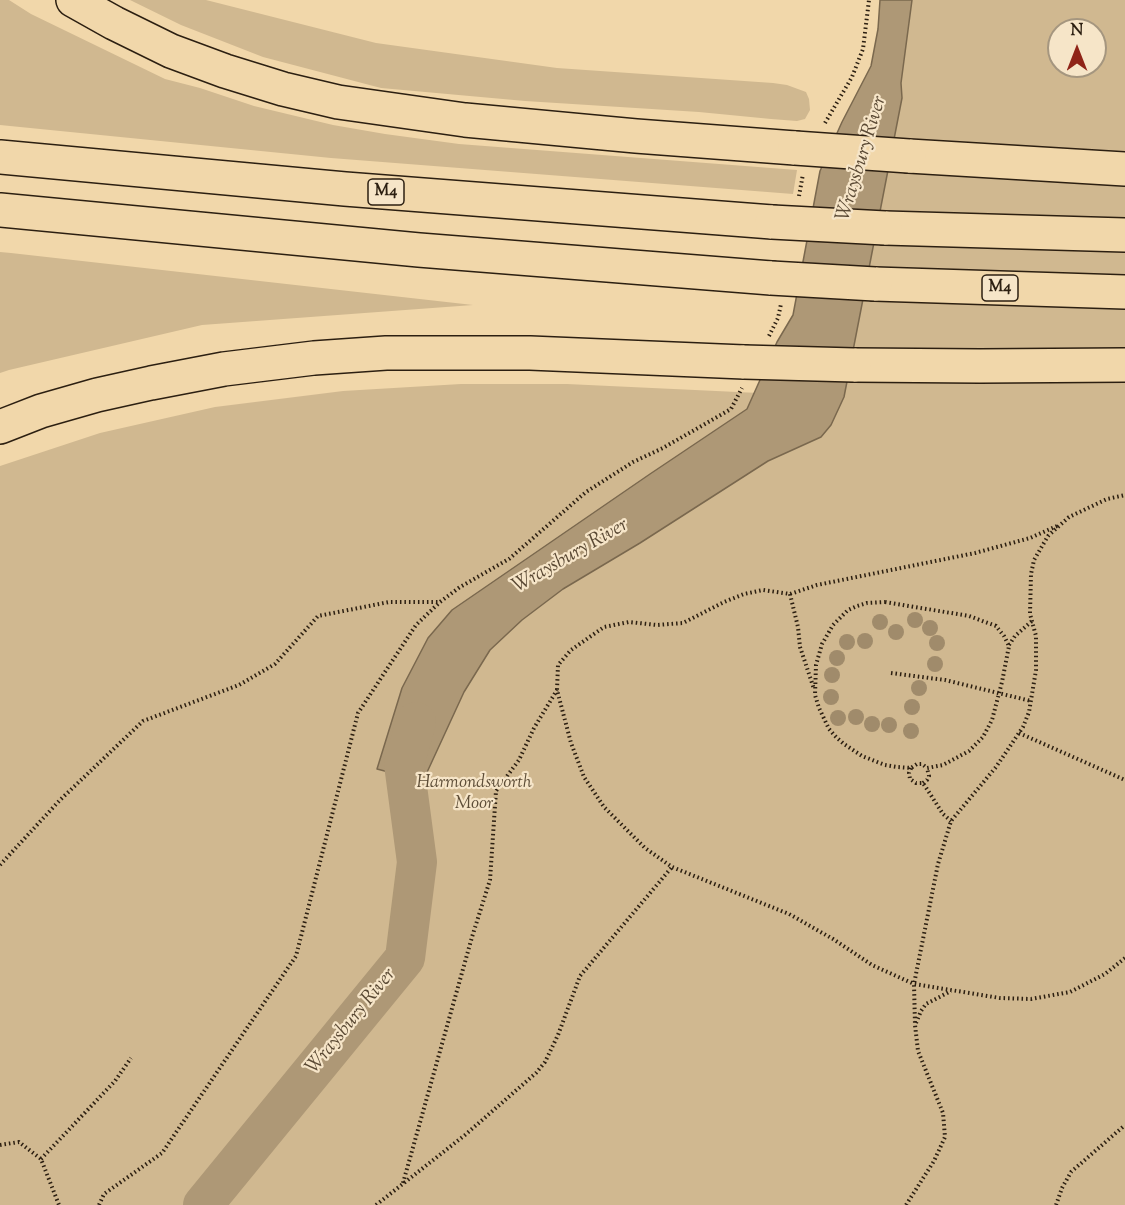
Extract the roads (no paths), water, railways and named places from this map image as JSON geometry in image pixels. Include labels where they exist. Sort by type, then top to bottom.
[{"type":"highway","points":[[73,0],[171,51],[225,72],[282,89],[338,102],[465,120],[636,136],[1125,169]]},
{"type":"highway","name":"M4","points":[[0,157],[345,189],[772,222],[885,228],[1125,235]]},
{"type":"highway","name":"M4","points":[[0,210],[430,251],[771,278],[875,284],[1125,292]]},
{"type":"highway","points":[[0,427],[41,411],[97,395],[224,369],[314,358],[387,353],[519,352],[744,362],[855,364],[1125,365]]},
{"type":"water","points":[[880,0],[912,0],[901,83],[902,98],[844,397],[831,425],[821,437],[768,461],[563,589],[522,620],[490,650],[464,692],[423,781],[377,769],[402,688],[428,638],[452,610],[747,409],[777,342],[793,315],[820,171],[871,66],[878,29]]},
{"type":"waterway","name":"Wraysbury River","points":[[203,1205],[405,958],[417,862],[404,764],[416,722]]},
{"type":"park label","name":"Harmondsworth Moor","points":[[474,794]]}]
